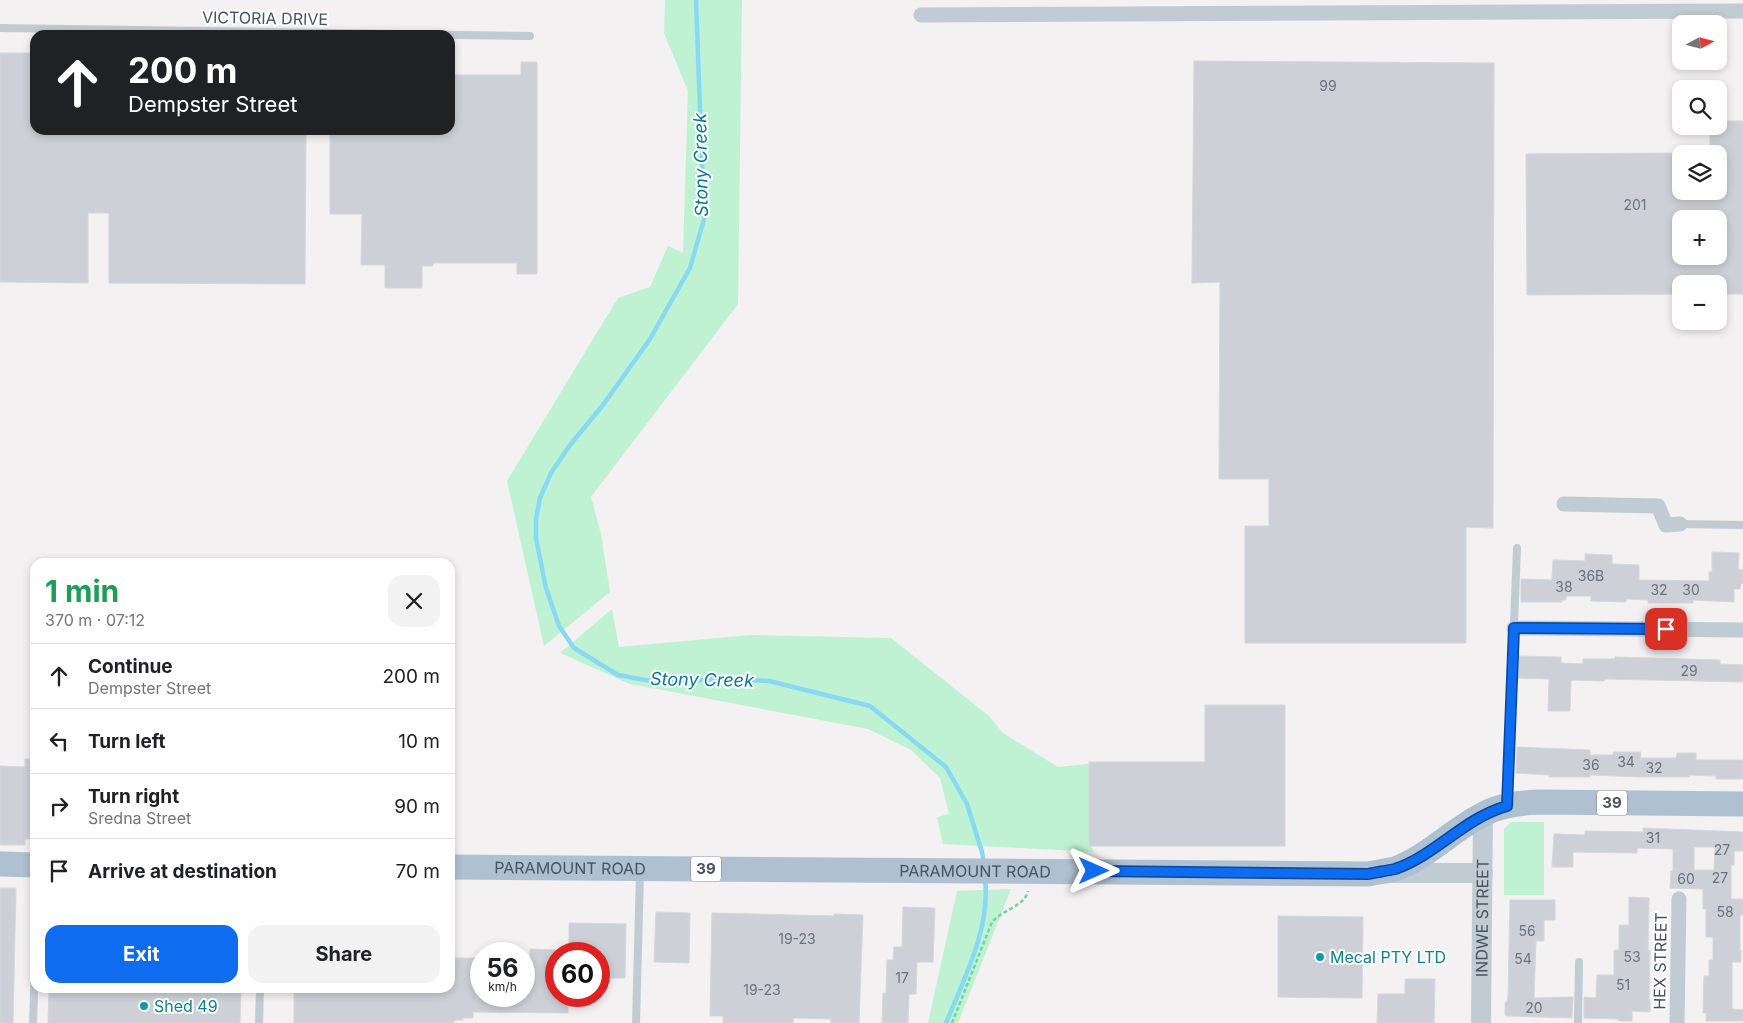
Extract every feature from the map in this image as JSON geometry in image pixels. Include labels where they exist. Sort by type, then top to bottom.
[{"type":"main road","name":"39","points":[[1483,814],[1507,806],[1537,802],[1743,804]]},
{"type":"main road","name":"PARAMOUNT ROAD","points":[[455,867],[1368,874],[1396,868],[1418,858],[1483,814]]},
{"type":"main road","points":[[0,864],[30,864]]},
{"type":"street","points":[[921,15],[1743,11]]},
{"type":"street","points":[[1564,504],[1658,506],[1666,525],[1680,524]]},
{"type":"street","points":[[1514,628],[1743,630]]},
{"type":"street","name":"INDWE STREET","points":[[1481,1023],[1483,814]]},
{"type":"street","points":[[1368,874],[1483,873]]},
{"type":"street","name":"HEX STREET","points":[[1677,1023],[1679,899]]},
{"type":"lane","name":"VICTORIA DRIVE","points":[[0,28],[132,30]]},
{"type":"lane","name":"VICTORIA DRIVE","points":[[455,35],[530,36]]},
{"type":"lane","points":[[1680,524],[1743,525]]},
{"type":"lane","points":[[1507,806],[1517,548]]},
{"type":"lane","points":[[636,1023],[640,868]]},
{"type":"lane","points":[[1578,1023],[1579,962]]},
{"type":"lane","points":[[34,993],[34,1023]]},
{"type":"lane","points":[[259,1023],[260,993]]},
{"type":"path","points":[[952,1023],[992,922],[998,914],[1023,901],[1028,894]]},
{"type":"green space","points":[[665,0],[742,0],[738,304],[591,497],[601,534],[610,592],[544,646],[507,481],[618,298],[650,287],[668,246],[683,253],[688,91],[664,33]]},
{"type":"green space","points":[[612,609],[619,647],[751,635],[891,638],[989,716],[1003,733],[1058,767],[1089,764],[1089,845],[1095,852],[943,844],[937,817],[949,814],[940,778],[911,750],[868,729],[630,684],[560,653]]},
{"type":"green space","points":[[1511,822],[1544,822],[1544,895],[1504,895],[1504,829]]},
{"type":"green space","points":[[1011,889],[958,1023],[928,1023],[957,891]]},
{"type":"building","points":[[0,53],[30,53],[30,135],[306,135],[305,284],[109,283],[109,213],[88,213],[88,283],[0,282]]},
{"type":"building","points":[[1194,61],[1494,63],[1493,528],[1466,527],[1466,643],[1245,643],[1245,526],[1269,526],[1269,479],[1219,479],[1220,282],[1192,283]]},
{"type":"building","points":[[521,62],[537,62],[537,274],[517,274],[517,263],[433,263],[433,266],[422,266],[422,288],[385,288],[385,265],[361,265],[362,214],[330,214],[330,135],[455,135],[455,75],[521,75]]},
{"type":"building","points":[[1727,121],[1743,121],[1743,294],[1727,294],[1727,275],[1672,275],[1672,294],[1527,295],[1526,154],[1672,153],[1672,200],[1727,200],[1727,145],[1710,145],[1710,135],[1727,135]]},
{"type":"building","points":[[1712,552],[1739,553],[1738,569],[1743,570],[1743,584],[1741,583],[1740,589],[1734,589],[1734,602],[1693,600],[1693,603],[1648,603],[1648,600],[1626,599],[1626,602],[1591,601],[1591,596],[1566,596],[1566,600],[1562,600],[1562,602],[1521,602],[1521,579],[1552,580],[1553,560],[1585,561],[1585,554],[1612,555],[1612,564],[1639,565],[1639,580],[1709,581],[1709,572],[1712,572]]},
{"type":"building","points":[[1518,656],[1561,657],[1561,663],[1583,664],[1583,659],[1615,659],[1615,657],[1720,660],[1720,664],[1743,665],[1743,682],[1574,680],[1571,681],[1570,711],[1548,711],[1549,679],[1518,678]]},
{"type":"building","points":[[1205,705],[1285,705],[1285,846],[1089,846],[1089,762],[1205,762]]},
{"type":"building","points":[[1517,747],[1590,750],[1590,755],[1613,755],[1613,752],[1641,752],[1640,758],[1676,758],[1677,753],[1696,753],[1696,760],[1743,760],[1743,779],[1716,779],[1716,776],[1689,775],[1689,777],[1590,775],[1590,777],[1549,777],[1549,775],[1516,773]]},
{"type":"building","points":[[25,759],[30,759],[30,839],[25,839],[25,845],[0,845],[0,766],[25,767]]},
{"type":"building","points":[[1643,828],[1743,832],[1743,851],[1734,851],[1734,865],[1731,865],[1731,899],[1743,899],[1743,915],[1740,915],[1741,962],[1732,962],[1732,1009],[1743,1010],[1743,1021],[1706,1021],[1706,1013],[1703,1013],[1704,976],[1709,976],[1709,960],[1713,960],[1713,937],[1706,937],[1706,909],[1703,909],[1703,889],[1670,888],[1671,871],[1673,871],[1673,849],[1637,848],[1637,853],[1573,852],[1573,867],[1552,867],[1554,834],[1585,835],[1585,831],[1643,832]],"holes":[[[1694,847],[1715,847],[1714,870],[1694,870]]]},
{"type":"building","points":[[0,888],[16,888],[13,1023],[0,1023]]},
{"type":"building","points":[[1629,897],[1649,898],[1650,1012],[1632,1011],[1632,1021],[1584,1018],[1584,997],[1596,998],[1597,975],[1614,975],[1614,950],[1619,950],[1619,925],[1629,925]]},
{"type":"building","points":[[1510,900],[1555,900],[1555,920],[1544,920],[1544,941],[1536,941],[1534,998],[1573,997],[1572,1018],[1506,1016]]},
{"type":"building","points":[[903,907],[935,908],[933,962],[917,962],[916,994],[909,994],[908,1023],[882,1023],[883,993],[886,993],[887,960],[893,960],[894,947],[902,947]]},
{"type":"building","points":[[656,912],[690,913],[689,963],[654,962]]},
{"type":"building","points":[[712,913],[863,915],[859,1023],[831,1023],[831,1019],[793,1018],[793,1023],[723,1023],[723,1016],[710,1016]]},
{"type":"building","name":"Mecal PTY LTD","points":[[1278,916],[1363,917],[1362,998],[1278,997]]},
{"type":"building","points":[[569,923],[626,924],[625,978],[610,978],[610,942],[569,942]]},
{"type":"building","points":[[535,949],[545,950],[545,1007],[568,1007],[568,1013],[473,1012],[473,1018],[463,1018],[463,1020],[456,1020],[453,1023],[294,1023],[294,993],[455,993],[455,958],[470,958],[470,1007],[535,1007]]},
{"type":"building","points":[[1405,979],[1435,979],[1434,1023],[1377,1023],[1378,994],[1405,994]]},
{"type":"building","name":"Shed 49","points":[[49,993],[241,993],[240,1023],[48,1023]]},
{"type":"waterway","name":"Stony Creek","points":[[696,0],[704,219],[690,268],[650,339],[603,405],[570,445],[551,473],[540,498],[536,519],[536,538],[546,588],[559,626],[574,648],[618,675],[662,683],[717,679],[769,681],[870,706],[946,767],[967,804],[984,864]]},
{"type":"waterway","name":"Stony Creek","points":[[946,1023],[968,971],[980,934],[986,897],[985,879]]},
{"type":"place","name":"Mecal PTY LTD","points":[[1320,957]]},
{"type":"place","name":"Shed 49","points":[[144,1006]]},
{"type":"route","points":[[1094,871],[1368,874],[1396,868],[1418,858],[1483,814],[1507,806],[1514,628],[1666,629]]}]
